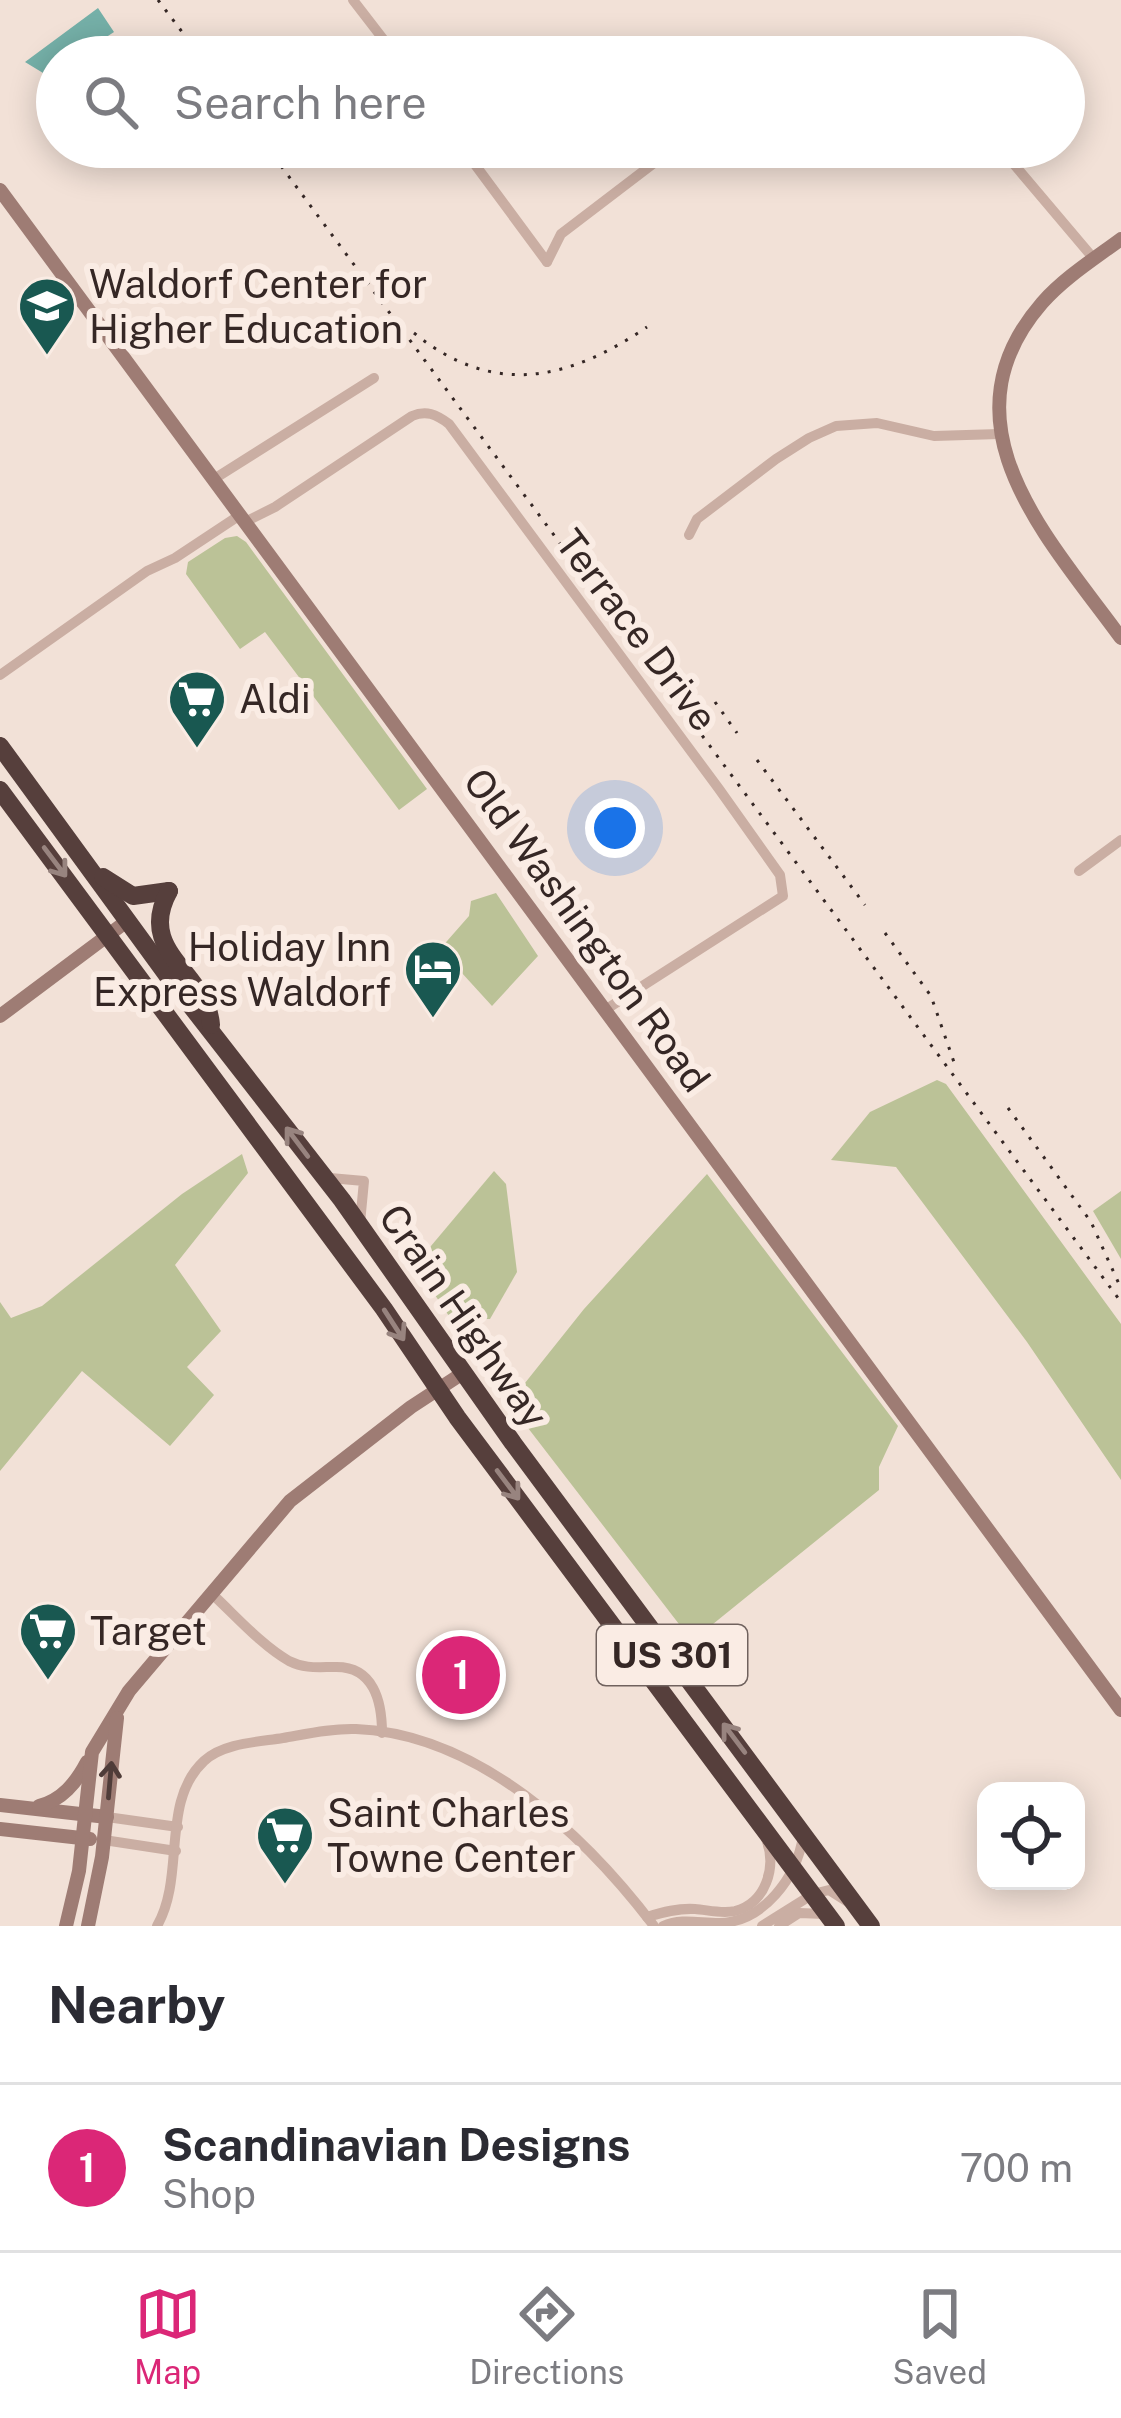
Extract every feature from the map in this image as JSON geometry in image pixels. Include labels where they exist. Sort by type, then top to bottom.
[{"type":"highway","name":"Crain Highway","points":[[0,746],[127,921],[361,1226],[463,1373],[867,1921]]},
{"type":"highway","name":"Crain Highway","points":[[0,790],[320,1222],[438,1391],[832,1920]]},
{"type":"highway","points":[[93,872],[133,896],[169,891],[158,918],[161,937],[210,1008],[211,1030]]},
{"type":"main road","name":"Old Washington Road","points":[[0,190],[1121,1710]]},
{"type":"main road","points":[[1121,239],[1053,292],[1024,329],[1002,385],[999,434],[1022,499],[1121,638]]},
{"type":"main road","points":[[0,1016],[127,921]]},
{"type":"main road","points":[[29,1808],[51,1803],[67,1790],[142,1673],[290,1502],[463,1373]]},
{"type":"main road","points":[[88,1926],[104,1840],[116,1717]]},
{"type":"main road","points":[[65,1926],[74,1901],[92,1753]]},
{"type":"main road","points":[[0,1805],[107,1817]]},
{"type":"main road","points":[[0,1829],[104,1840]]},
{"type":"street","points":[[353,0],[381,36]]},
{"type":"street","points":[[478,168],[547,262],[561,234],[647,168]]},
{"type":"street","points":[[1016,168],[1094,259]]},
{"type":"street","points":[[214,479],[374,378]]},
{"type":"street","name":"Terrace Drive","points":[[243,519],[275,507],[412,416],[424,412],[440,417],[719,789],[781,875],[783,896],[605,1010]]},
{"type":"street","points":[[689,535],[697,519],[765,467],[808,438],[836,426],[877,423],[952,437],[999,434]]},
{"type":"street","points":[[0,675],[147,571],[243,519]]},
{"type":"street","points":[[1078,871],[1121,840]]},
{"type":"street","points":[[323,1175],[339,1181],[364,1181],[361,1226]]},
{"type":"street","points":[[211,1593],[289,1660],[312,1668],[348,1668],[364,1676],[379,1697],[382,1733]]},
{"type":"street","points":[[157,1926],[171,1892],[187,1786],[204,1761],[218,1752],[349,1728],[421,1741],[459,1755],[536,1804],[621,1882],[655,1923]]},
{"type":"street","points":[[107,1817],[178,1826]]},
{"type":"street","points":[[655,1923],[670,1910],[738,1910],[757,1898],[771,1862],[757,1820]]},
{"type":"street","points":[[655,1923],[724,1923],[748,1918],[795,1869],[803,1832]]},
{"type":"street","points":[[104,1840],[176,1851]]},
{"type":"street","points":[[763,1926],[813,1894],[829,1890],[867,1921]]},
{"type":"street","points":[[779,1926],[799,1913],[832,1920]]},
{"type":"green space","points":[[237,536],[427,789],[399,810],[265,632],[240,649],[186,574],[188,562],[225,538]]},
{"type":"green space","points":[[496,893],[538,956],[492,1006],[440,949],[469,916],[471,901]]},
{"type":"green space","points":[[937,1080],[946,1084],[1121,1324],[1121,1480],[1027,1342],[896,1167],[831,1160],[870,1112]]},
{"type":"green space","points":[[242,1154],[248,1173],[175,1265],[221,1331],[187,1367],[214,1395],[170,1446],[82,1371],[0,1471],[0,1302],[11,1318],[42,1306],[182,1194]]},
{"type":"green space","points":[[494,1171],[506,1184],[517,1272],[490,1319],[451,1319],[415,1265]]},
{"type":"green space","points":[[707,1174],[898,1426],[879,1467],[879,1490],[692,1641],[488,1376],[494,1364],[525,1383],[584,1309]]},
{"type":"green space","points":[[1121,1191],[1121,1259],[1093,1211]]},
{"type":"water","points":[[98,8],[114,32],[108,36],[60,36]]},
{"type":"railway","points":[[158,0],[185,36]]},
{"type":"railway","points":[[283,168],[1121,1302]]},
{"type":"railway","points":[[414,333],[473,367],[531,374],[589,359],[647,327]]},
{"type":"railway","points":[[715,702],[737,733]]},
{"type":"railway","points":[[757,760],[865,905]]},
{"type":"railway","points":[[885,933],[931,996],[956,1068]]},
{"type":"railway","points":[[1008,1108],[1091,1222],[1119,1284]]},
{"type":"place","name":"Waldorf Center for Higher Education","points":[[47,357]]},
{"type":"place","name":"Aldi","points":[[197,750]]},
{"type":"place","name":"Holiday Inn Express Waldorf","points":[[433,1020]]},
{"type":"place","name":"Scandinavian Designs","points":[[461,1675]]},
{"type":"place","name":"Target","points":[[48,1682]]},
{"type":"place","name":"Saint Charles Towne Center","points":[[285,1886]]}]
